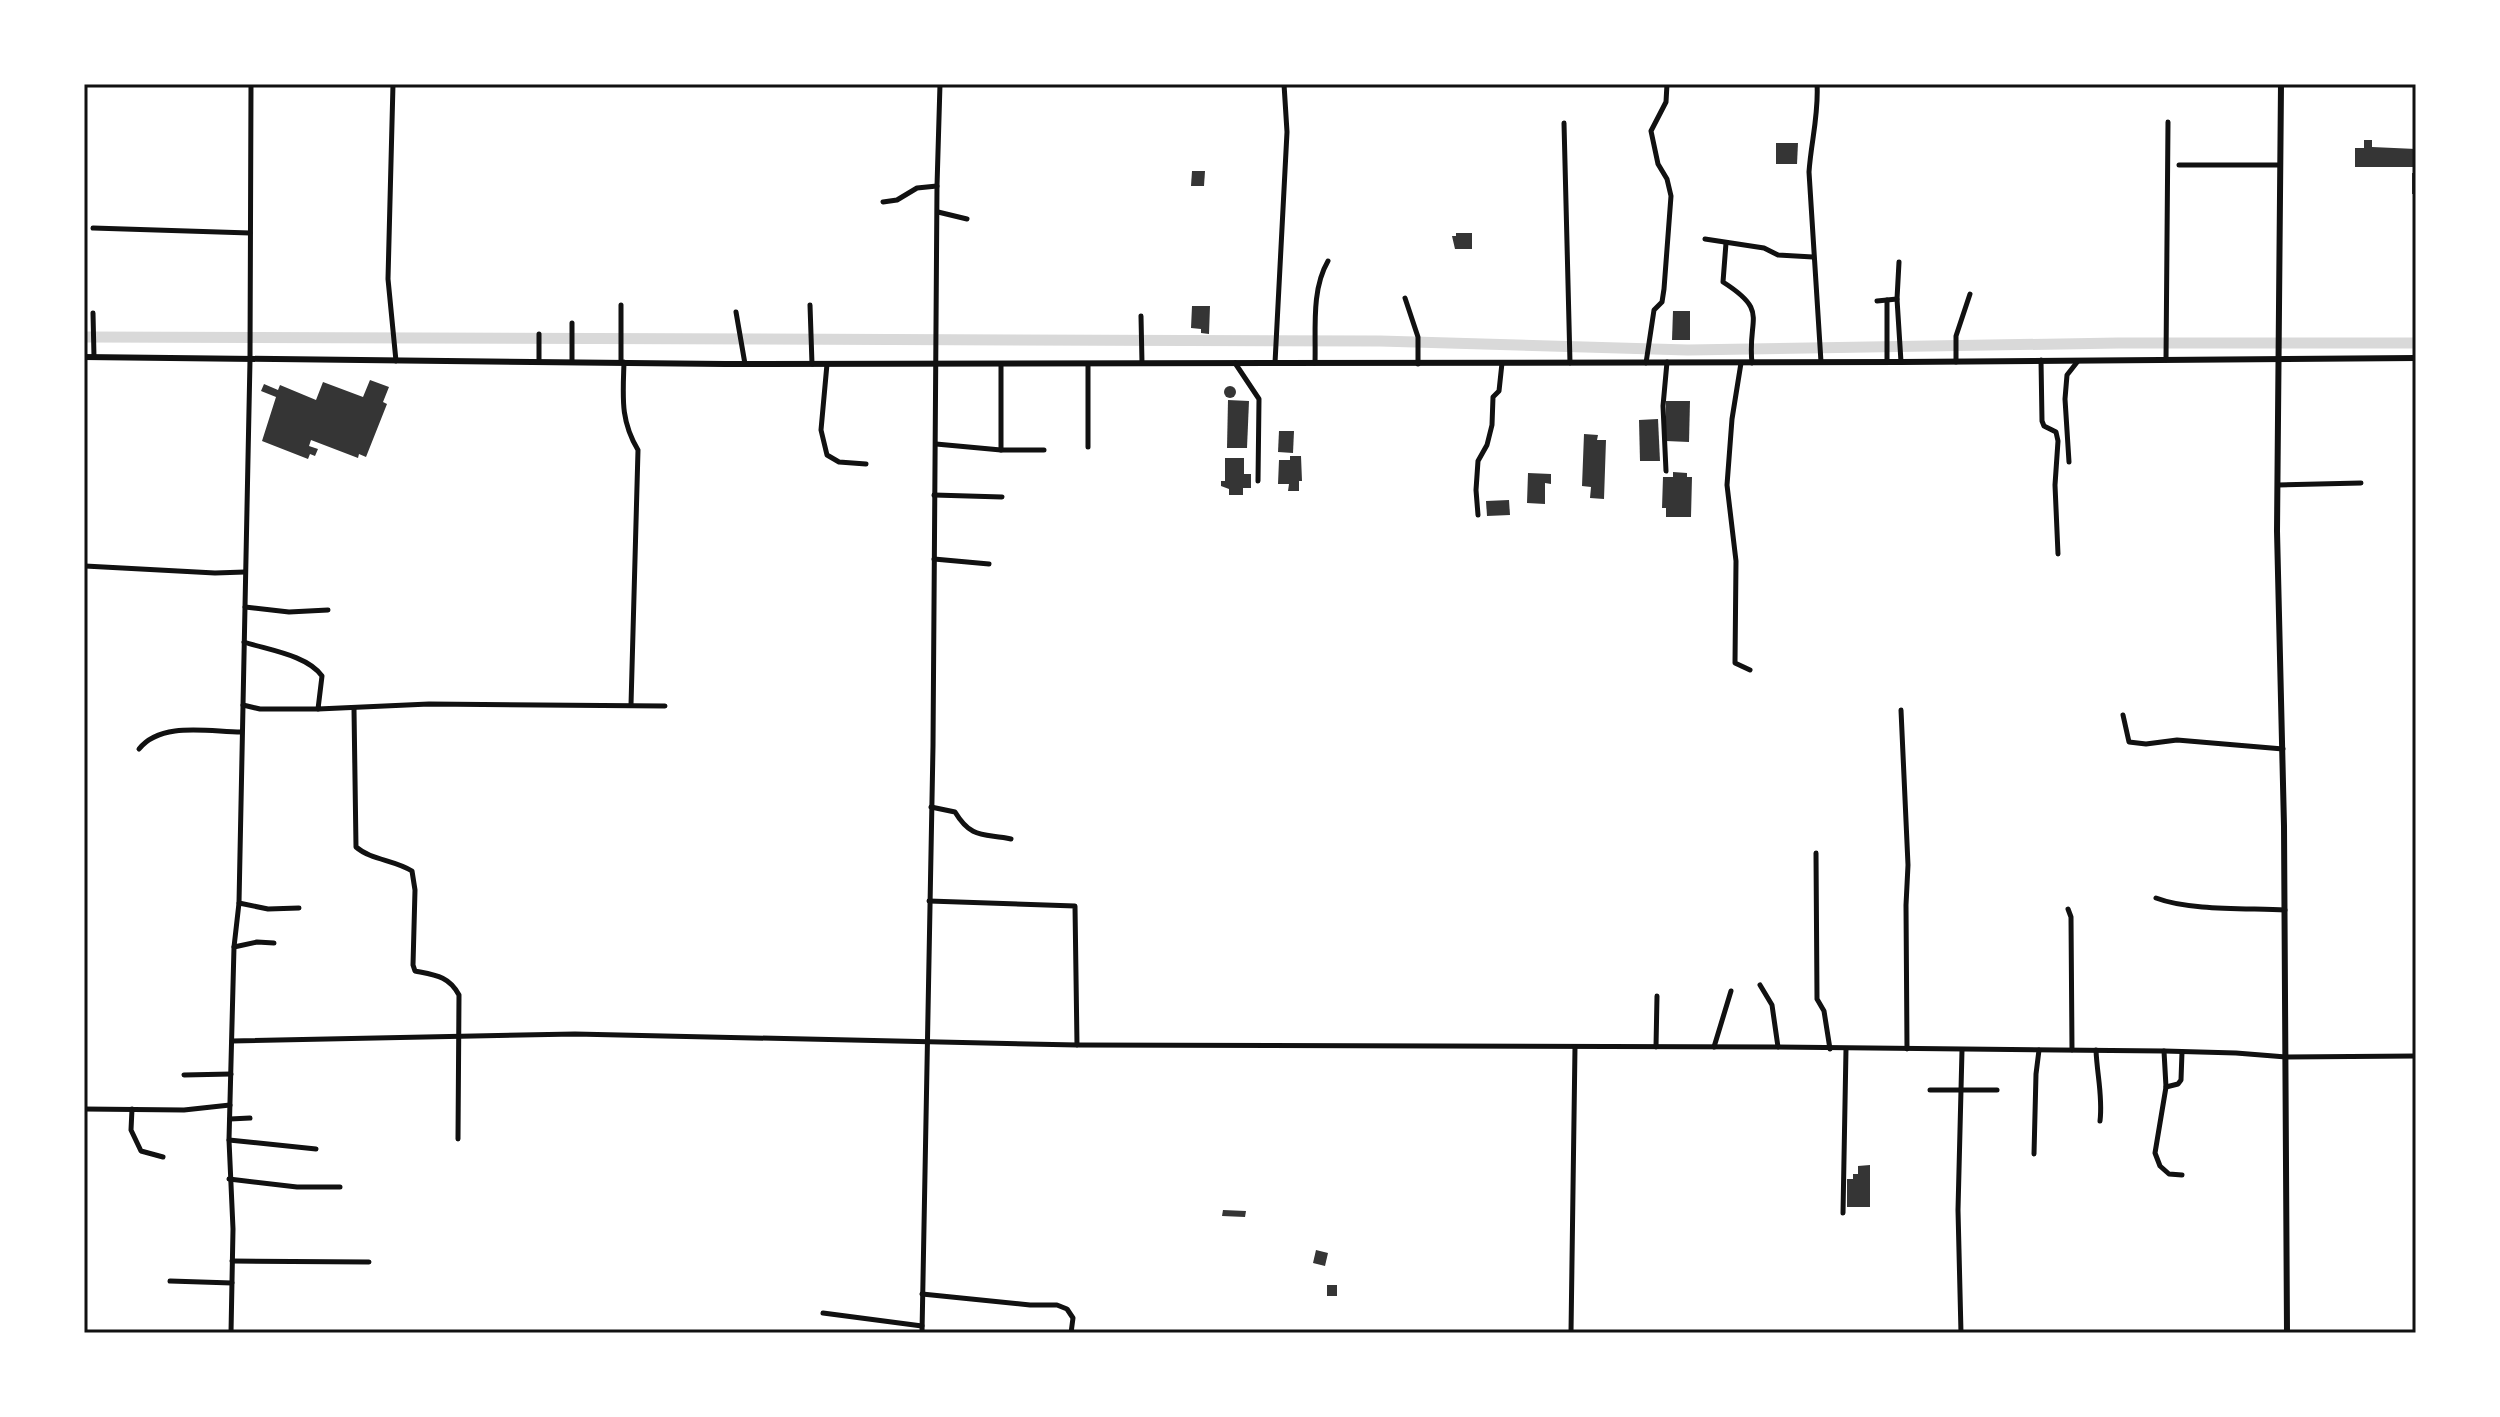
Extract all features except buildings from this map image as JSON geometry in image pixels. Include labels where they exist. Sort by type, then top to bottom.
[{"type":"street","points":[[231,1333],[229,1140],[234,947],[239,903],[250,360],[251,84]]},
{"type":"street","points":[[393,84],[388,279],[396,361]]},
{"type":"street","points":[[823,1313],[922,1329],[940,84]]},
{"type":"street","points":[[1275,363],[1287,132],[1284,84]]},
{"type":"street","points":[[1647,359],[1654,310],[1662,302],[1664,289],[1671,196],[1667,179],[1658,164],[1651,131],[1666,102],[1667,84]]},
{"type":"street","points":[[1817,84],[1817,120],[1809,172],[1821,359]]},
{"type":"street","points":[[2281,84],[2278,485],[2285,910],[2287,1333]]},
{"type":"street","points":[[2166,360],[2168,122]]},
{"type":"street","points":[[1564,123],[1570,363]]},
{"type":"street","points":[[2179,165],[2280,165]]},
{"type":"street","points":[[883,202],[897,200],[917,188],[937,186]]},
{"type":"street","points":[[938,212],[967,219]]},
{"type":"street","points":[[93,228],[250,233]]},
{"type":"street","points":[[1705,239],[1764,248],[1778,255],[1813,257]]},
{"type":"street","points":[[1726,243],[1723,282],[1744,296],[1753,310],[1752,363]]},
{"type":"street","points":[[1315,363],[1320,274],[1328,261]]},
{"type":"street","points":[[1899,262],[1897,299],[1901,362]]},
{"type":"street","points":[[1956,362],[1956,340],[1970,294]]},
{"type":"street","points":[[1405,298],[1418,337],[1418,364]]},
{"type":"street","points":[[1877,301],[1897,299]]},
{"type":"street","points":[[1887,300],[1887,362]]},
{"type":"street","points":[[621,305],[624,416],[627,432],[638,450],[631,705]]},
{"type":"street","points":[[810,305],[812,364]]},
{"type":"street","points":[[736,312],[745,364]]},
{"type":"street","points":[[93,313],[94,357]]},
{"type":"street","points":[[1141,316],[1142,363]]},
{"type":"street","points":[[572,323],[572,362]]},
{"type":"street","points":[[539,334],[539,362]]},
{"type":"street","points":[[84,357],[745,364],[1418,364],[1647,359],[1741,363],[1821,359],[1956,362],[2166,360],[2280,355],[2416,358]]},
{"type":"street","points":[[2041,360],[2042,421],[2044,426],[2056,432],[2058,441],[2055,485],[2058,554]]},
{"type":"street","points":[[2069,462],[2065,399],[2067,375],[2078,361]]},
{"type":"street","points":[[1666,471],[1663,406],[1667,362]]},
{"type":"street","points":[[1235,363],[1259,399],[1258,481]]},
{"type":"street","points":[[1478,515],[1478,461],[1487,445],[1492,425],[1493,397],[1499,391],[1502,363]]},
{"type":"street","points":[[1741,363],[1732,419],[1727,485],[1736,561],[1735,663],[1750,670]]},
{"type":"street","points":[[827,364],[821,430],[827,455],[839,462],[866,464]]},
{"type":"street","points":[[1001,364],[1001,450]]},
{"type":"street","points":[[1088,364],[1088,447]]},
{"type":"street","points":[[936,444],[1044,450]]},
{"type":"street","points":[[2278,485],[2361,483]]},
{"type":"street","points":[[934,495],[1002,497]]},
{"type":"street","points":[[934,559],[989,564]]},
{"type":"street","points":[[85,566],[245,572]]},
{"type":"street","points":[[245,607],[289,612],[328,610]]},
{"type":"street","points":[[244,642],[314,667],[322,676],[318,709]]},
{"type":"street","points":[[243,705],[260,709],[354,709],[429,704],[665,706]]},
{"type":"street","points":[[354,709],[356,847],[367,855],[400,863],[412,871],[415,890],[415,971],[439,976],[453,984],[459,995],[458,1139]]},
{"type":"street","points":[[1901,710],[1908,865],[1907,1049]]},
{"type":"street","points":[[2123,715],[2127,738],[2129,742],[2137,744],[2177,740],[2283,749]]},
{"type":"street","points":[[139,749],[152,735],[169,732],[241,732]]},
{"type":"street","points":[[931,807],[955,812],[967,829],[975,834],[1011,839]]},
{"type":"street","points":[[1816,853],[1817,999],[1824,1011],[1830,1049]]},
{"type":"street","points":[[2156,898],[2191,905],[2285,910]]},
{"type":"street","points":[[929,901],[1075,906],[1077,1045]]},
{"type":"street","points":[[239,903],[268,909],[299,908]]},
{"type":"street","points":[[2068,909],[2071,917],[2072,1050]]},
{"type":"street","points":[[234,947],[257,942],[274,943]]},
{"type":"street","points":[[1760,985],[1772,1005],[1778,1047]]},
{"type":"street","points":[[1714,1047],[1731,991]]},
{"type":"street","points":[[1656,1047],[1657,996]]},
{"type":"street","points":[[232,1041],[575,1034],[1077,1045],[1778,1047],[2164,1051],[2286,1057],[2416,1056]]},
{"type":"street","points":[[1571,1333],[1575,1047]]},
{"type":"street","points":[[1843,1213],[1846,1049]]},
{"type":"street","points":[[1961,1333],[1958,1210],[1962,1050]]},
{"type":"street","points":[[2034,1154],[2039,1050]]},
{"type":"street","points":[[2096,1050],[2103,1098],[2100,1121]]},
{"type":"street","points":[[2164,1051],[2166,1087],[2155,1153],[2157,1161],[2169,1174],[2182,1175]]},
{"type":"street","points":[[2166,1087],[2181,1080],[2182,1052]]},
{"type":"street","points":[[184,1075],[231,1074]]},
{"type":"street","points":[[1930,1090],[1997,1090]]},
{"type":"street","points":[[84,1109],[184,1110],[230,1105]]},
{"type":"street","points":[[132,1109],[131,1130],[141,1151],[163,1157]]},
{"type":"street","points":[[230,1119],[250,1118]]},
{"type":"street","points":[[229,1140],[316,1149]]},
{"type":"street","points":[[229,1179],[297,1187],[340,1187]]},
{"type":"street","points":[[232,1261],[369,1262]]},
{"type":"street","points":[[170,1281],[232,1283]]},
{"type":"street","points":[[922,1294],[1057,1305],[1067,1309],[1073,1318],[1071,1333]]},
{"type":"waterway","points":[[84,337],[1380,341],[1688,350],[2118,343],[2416,343]]}]
